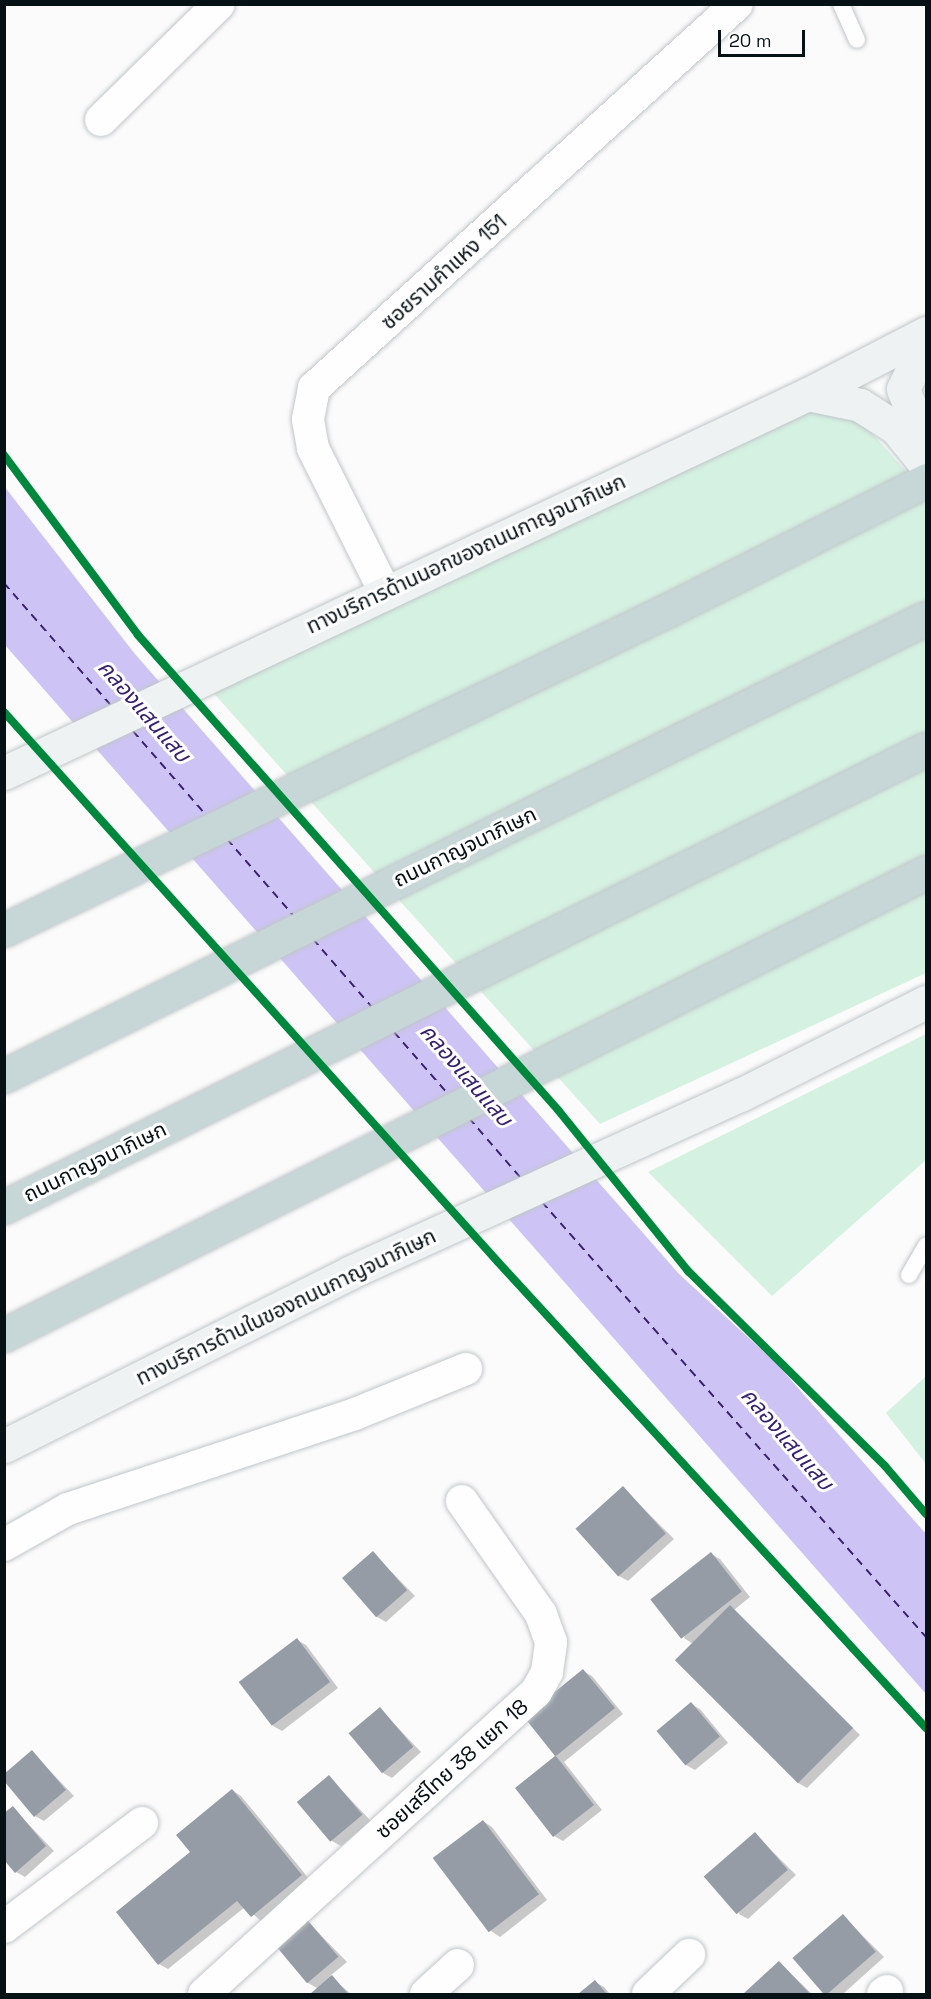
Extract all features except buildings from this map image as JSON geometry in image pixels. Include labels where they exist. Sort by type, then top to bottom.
[{"type":"highway","points":[[4,930],[670,609],[927,480]]},
{"type":"highway","name":"ถนนกาญจนาภิเษก","points":[[4,1076],[927,618]]},
{"type":"highway","name":"ถนนกาญจนาภิเษก","points":[[4,1207],[927,749]]},
{"type":"highway","points":[[4,1335],[927,872]]},
{"type":"main road","name":"ทางบริการด้านนอกของถนนกาญจนาภิเษก","points":[[4,773],[808,394],[927,333]]},
{"type":"main road","points":[[927,341],[903,389],[914,416],[927,431]]},
{"type":"main road","points":[[808,394],[861,405],[896,429],[927,465]]},
{"type":"main road","name":"ทางบริการด้านในของถนนกาญจนาภิเษก","points":[[4,1446],[349,1273],[740,1095],[927,1002]]},
{"type":"street","points":[[101,120],[219,4]]},
{"type":"street","name":"ซอยรามคำแหง 151","points":[[385,592],[313,448],[308,419],[314,388],[737,4]]},
{"type":"street","points":[[4,1545],[68,1509],[355,1414],[466,1369]]},
{"type":"street","name":"ซอยเสรีไทย 38 แยก 18","points":[[204,1995],[536,1692],[548,1672],[551,1642],[541,1614],[462,1501]]},
{"type":"street","points":[[4,1927],[141,1823]]},
{"type":"street","points":[[648,1995],[689,1955]]},
{"type":"street","points":[[426,1995],[458,1965]]},
{"type":"lane","points":[[841,4],[857,40]]},
{"type":"lane","points":[[909,1275],[927,1245]]},
{"type":"green space","points":[[812,408],[863,423],[926,494],[926,973],[600,1124],[209,688]]},
{"type":"green space","points":[[926,1034],[926,1160],[772,1296],[648,1172]]},
{"type":"green space","points":[[926,1376],[926,1464],[886,1413]]},
{"type":"water","name":"คลองแสนแสบ","points":[[4,486],[135,654],[679,1274],[777,1364],[926,1534],[926,1694],[5,645]]},
{"type":"ferry route","points":[[4,583],[110,704]]},
{"type":"ferry route","points":[[133,731],[206,815]]},
{"type":"ferry route","points":[[227,839],[293,915]]},
{"type":"ferry route","points":[[313,939],[371,1006]]},
{"type":"ferry route","points":[[394,1032],[448,1094]]},
{"type":"ferry route","points":[[469,1118],[521,1178]]},
{"type":"ferry route","points":[[542,1202],[926,1637]]},
{"type":"cycle path","points":[[4,455],[138,635],[559,1111],[688,1271],[885,1466],[926,1514]]},
{"type":"cycle path","points":[[4,712],[498,1262],[926,1728]]}]
